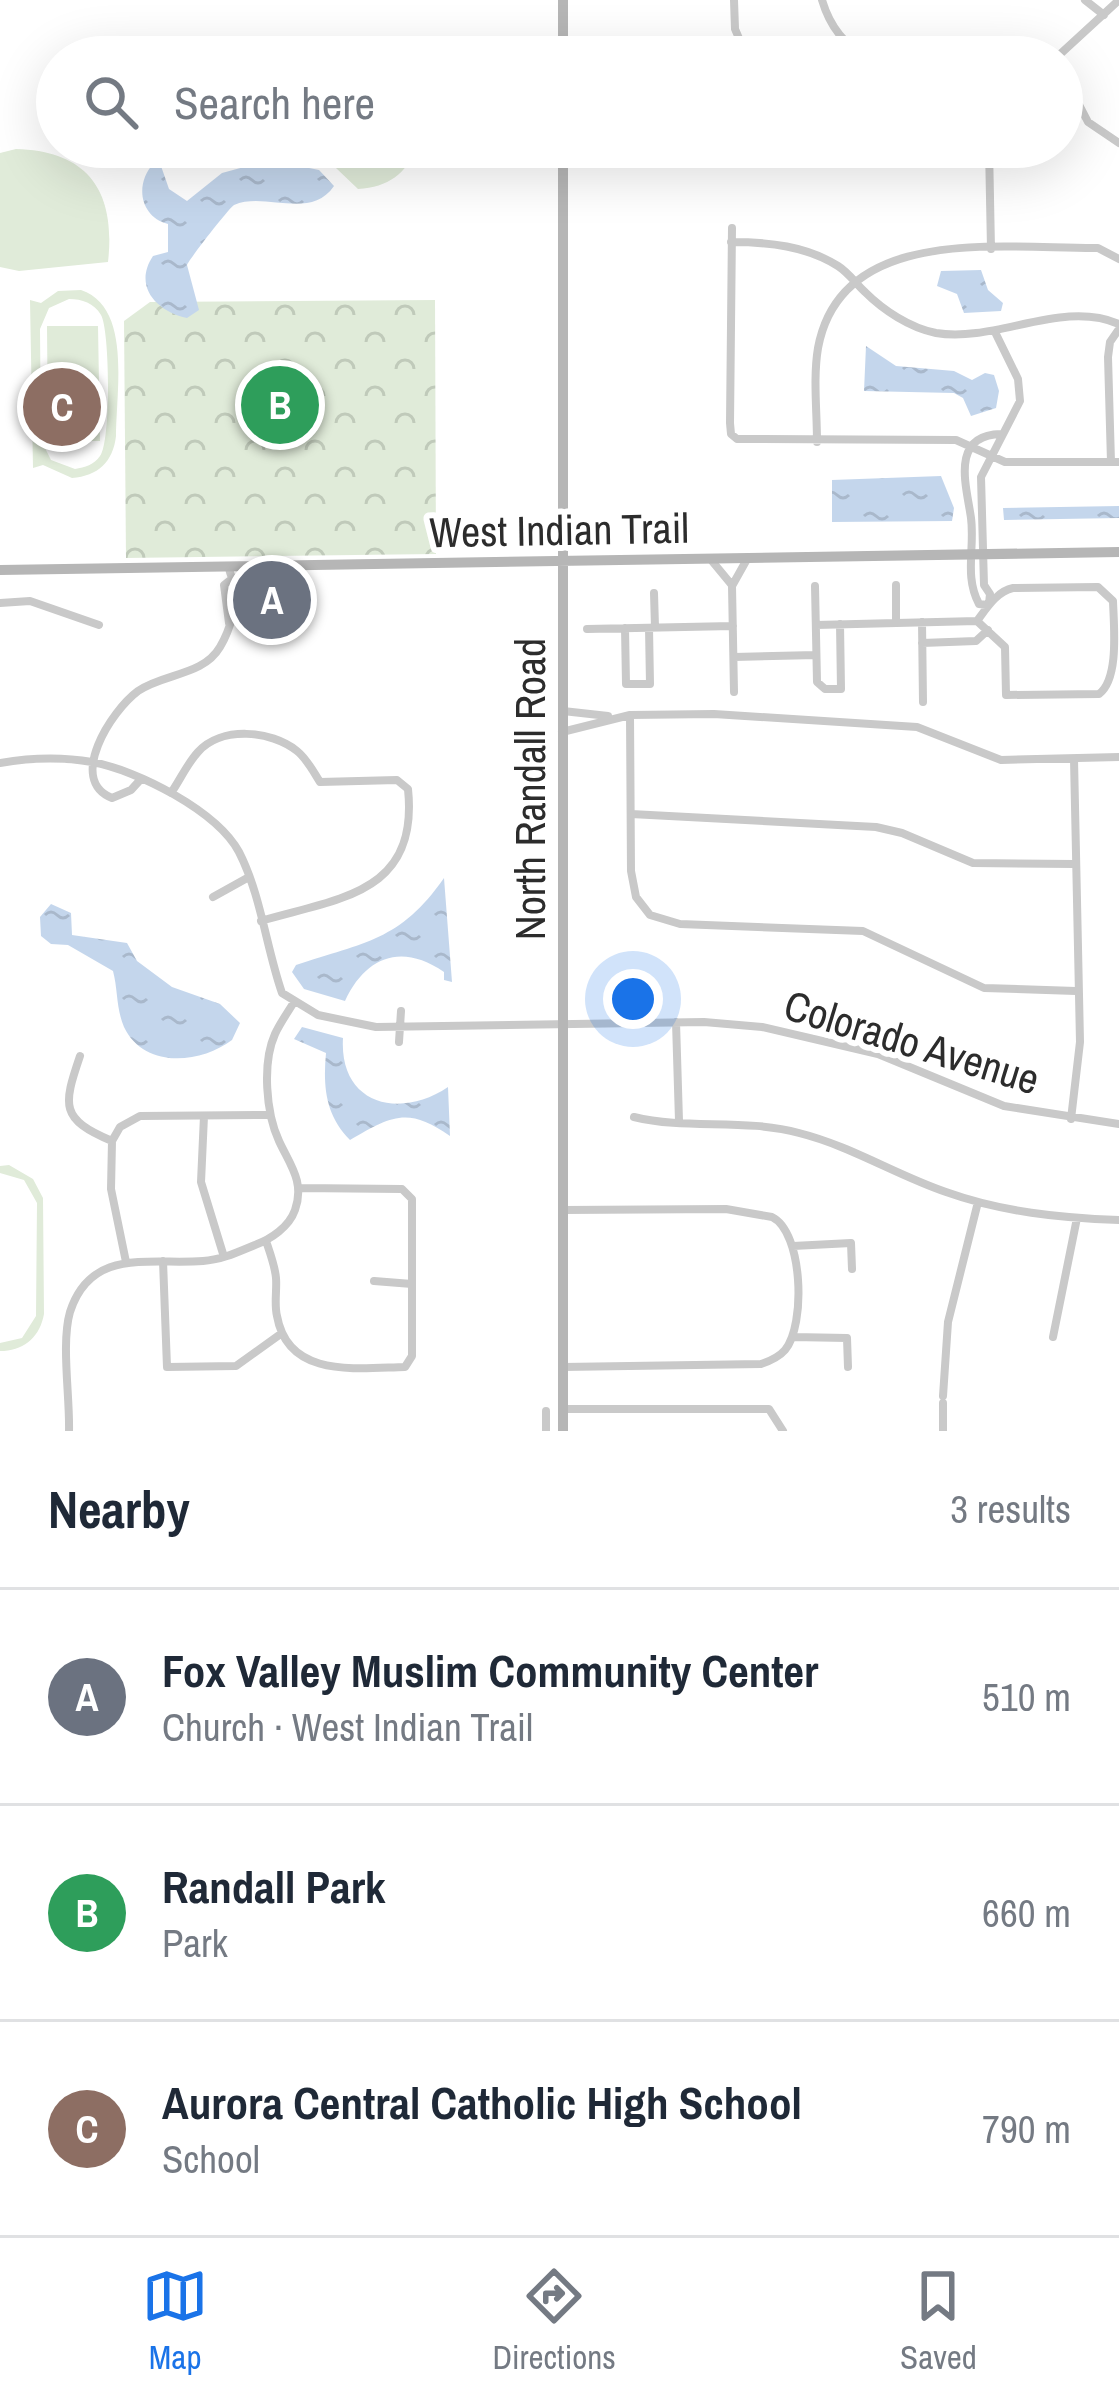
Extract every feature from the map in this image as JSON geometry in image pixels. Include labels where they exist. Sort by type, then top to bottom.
[{"type":"main road","points":[[563,0],[563,36]]},
{"type":"main road","name":"North Randall Road","points":[[563,168],[563,1431]]},
{"type":"main road","name":"West Indian Trail","points":[[0,570],[1119,552]]},
{"type":"street","points":[[734,0],[738,36]]},
{"type":"street","points":[[822,0],[839,36]]},
{"type":"street","points":[[1085,0],[1104,15]]},
{"type":"street","points":[[1080,36],[1119,0]]},
{"type":"street","points":[[1083,112],[1097,132],[1119,143]]},
{"type":"street","points":[[989,168],[992,249]]},
{"type":"street","points":[[731,228],[731,242],[731,434],[741,440],[817,442],[939,439],[1004,462],[1115,462],[1108,357],[1119,327],[1107,319],[1056,320],[960,335],[922,329],[885,309],[838,266],[798,248],[731,242]]},
{"type":"street","points":[[817,442],[818,350],[834,304],[881,263],[905,255],[992,249],[1098,248],[1119,259]]},
{"type":"street","points":[[977,555],[980,484],[1001,434],[1017,413],[1019,390],[1015,369],[995,331]]},
{"type":"street","points":[[989,605],[962,472],[972,447],[992,434],[1001,434]]},
{"type":"street","points":[[712,561],[732,586]]},
{"type":"street","points":[[734,692],[732,586],[746,561]]},
{"type":"street","points":[[142,779],[112,798],[93,784],[94,762],[106,728],[139,690],[199,668],[219,651],[230,625],[234,583],[229,565]]},
{"type":"street","points":[[896,585],[896,622]]},
{"type":"street","points":[[815,586],[818,682],[825,688],[842,689],[840,624]]},
{"type":"street","points":[[816,625],[977,621],[1006,650],[1006,695],[1099,694],[1114,682],[1113,601],[1098,586],[1006,589],[977,621]]},
{"type":"street","points":[[625,628],[626,684],[650,684],[654,593]]},
{"type":"street","points":[[0,603],[30,601],[99,625]]},
{"type":"street","points":[[922,622],[922,702]]},
{"type":"street","points":[[587,629],[733,626]]},
{"type":"street","points":[[922,643],[976,641],[988,630]]},
{"type":"street","points":[[734,657],[816,655]]},
{"type":"street","points":[[562,711],[615,717]]},
{"type":"street","points":[[562,732],[630,715],[714,713],[906,726],[938,733],[992,758],[1119,757]]},
{"type":"street","points":[[630,715],[631,871],[636,897],[650,915],[664,921],[863,932],[984,988],[1076,991]]},
{"type":"street","points":[[171,793],[196,753],[212,740],[257,734],[297,751],[320,782],[397,781],[408,788],[406,833],[384,875],[366,890],[261,921]]},
{"type":"street","points":[[1071,1119],[1080,1042],[1074,759]]},
{"type":"street","points":[[0,763],[94,762],[171,793],[221,830],[237,848],[282,993],[294,1002],[273,1036],[268,1067],[270,1115],[295,1167],[299,1188],[295,1212],[266,1241],[224,1257],[126,1263],[101,1270],[80,1288],[68,1317],[69,1431]]},
{"type":"street","points":[[631,814],[876,827],[973,863],[1075,864]]},
{"type":"street","points":[[213,897],[249,878]]},
{"type":"street","name":"Colorado Avenue","points":[[294,1002],[318,1015],[400,1028],[676,1022],[762,1027],[878,1054],[1004,1106],[1119,1124]]},
{"type":"street","points":[[399,1042],[401,1011]]},
{"type":"street","points":[[676,1022],[679,1120]]},
{"type":"street","points":[[80,1056],[68,1108],[82,1128],[112,1141]]},
{"type":"street","points":[[126,1263],[111,1190],[112,1141],[119,1127],[140,1116],[270,1115]]},
{"type":"street","points":[[204,1116],[201,1182],[224,1257]]},
{"type":"street","points":[[634,1117],[738,1122],[803,1133],[978,1202],[1046,1216],[1119,1220]]},
{"type":"street","points":[[266,1241],[276,1274],[281,1333],[298,1353],[336,1369],[405,1367],[412,1356],[412,1199],[402,1190],[299,1188]]},
{"type":"street","points":[[943,1431],[951,1304],[978,1202]]},
{"type":"street","points":[[563,1210],[755,1213],[779,1220],[793,1246],[797,1272],[793,1336],[782,1354],[761,1364],[563,1366]]},
{"type":"street","points":[[1053,1337],[1077,1218]]},
{"type":"street","points":[[793,1246],[850,1243],[852,1269]]},
{"type":"street","points":[[163,1261],[167,1367],[236,1366],[281,1333]]},
{"type":"street","points":[[374,1281],[412,1284]]},
{"type":"street","points":[[793,1336],[847,1339],[848,1367]]},
{"type":"street","points":[[563,1409],[769,1409],[783,1431]]},
{"type":"street","points":[[546,1411],[546,1431]]},
{"type":"green space","points":[[36,151],[36,168],[80,168],[92,180],[107,215],[108,262],[19,271],[0,267],[0,153]]},
{"type":"green space","points":[[336,168],[405,168],[379,185],[358,189]]},
{"type":"green space","points":[[81,290],[97,299],[108,314],[118,353],[112,453],[97,471],[72,478],[43,465],[33,468],[30,300],[41,303],[58,291]],"holes":[[[69,299],[83,301],[101,315],[108,386],[104,447],[92,464],[75,469],[51,460],[41,440],[40,329],[49,308]]]},
{"type":"green space","points":[[435,300],[436,554],[126,558],[124,321],[150,302]]},
{"type":"green space","points":[[47,326],[98,326],[100,441],[48,441]]},
{"type":"green space","points":[[9,1165],[33,1179],[43,1198],[44,1314],[31,1340],[0,1351],[0,1343],[22,1338],[36,1316],[37,1203],[24,1180],[0,1173],[0,1166]]},
{"type":"water","points":[[150,168],[162,168],[169,189],[187,201],[222,173],[240,168],[309,168],[319,170],[334,186],[313,202],[234,205],[187,265],[199,310],[187,318],[176,315],[157,303],[147,287],[147,267],[153,256],[168,252],[168,224],[146,207],[144,180]]},
{"type":"water","points":[[981,270],[988,290],[1003,303],[1001,311],[964,313],[957,294],[937,286],[941,271]]},
{"type":"water","points":[[866,346],[896,366],[954,371],[972,380],[985,373],[994,375],[999,391],[996,408],[971,416],[963,398],[954,393],[864,391]]},
{"type":"water","points":[[941,476],[954,508],[952,521],[832,522],[832,480]]},
{"type":"water","points":[[1119,506],[1119,518],[1004,520],[1003,508]]},
{"type":"water","points":[[444,878],[452,982],[429,963],[387,959],[363,973],[345,1001],[304,989],[292,972],[296,965],[362,944],[396,927]]},
{"type":"water","points":[[51,904],[71,913],[72,935],[127,943],[137,961],[172,987],[220,1004],[240,1023],[232,1040],[189,1058],[159,1056],[133,1041],[120,1013],[113,971],[68,945],[51,944],[41,936],[40,917]]},
{"type":"water","points":[[302,1027],[343,1038],[351,1078],[376,1100],[410,1103],[448,1087],[450,1136],[422,1121],[400,1118],[350,1140],[328,1100],[326,1053],[294,1039]]},
{"type":"place","name":"Randall Park","points":[[280,405]]},
{"type":"place","name":"Aurora Central Catholic High School","points":[[62,407]]},
{"type":"place","name":"Fox Valley Muslim Community Center","points":[[272,600]]}]
